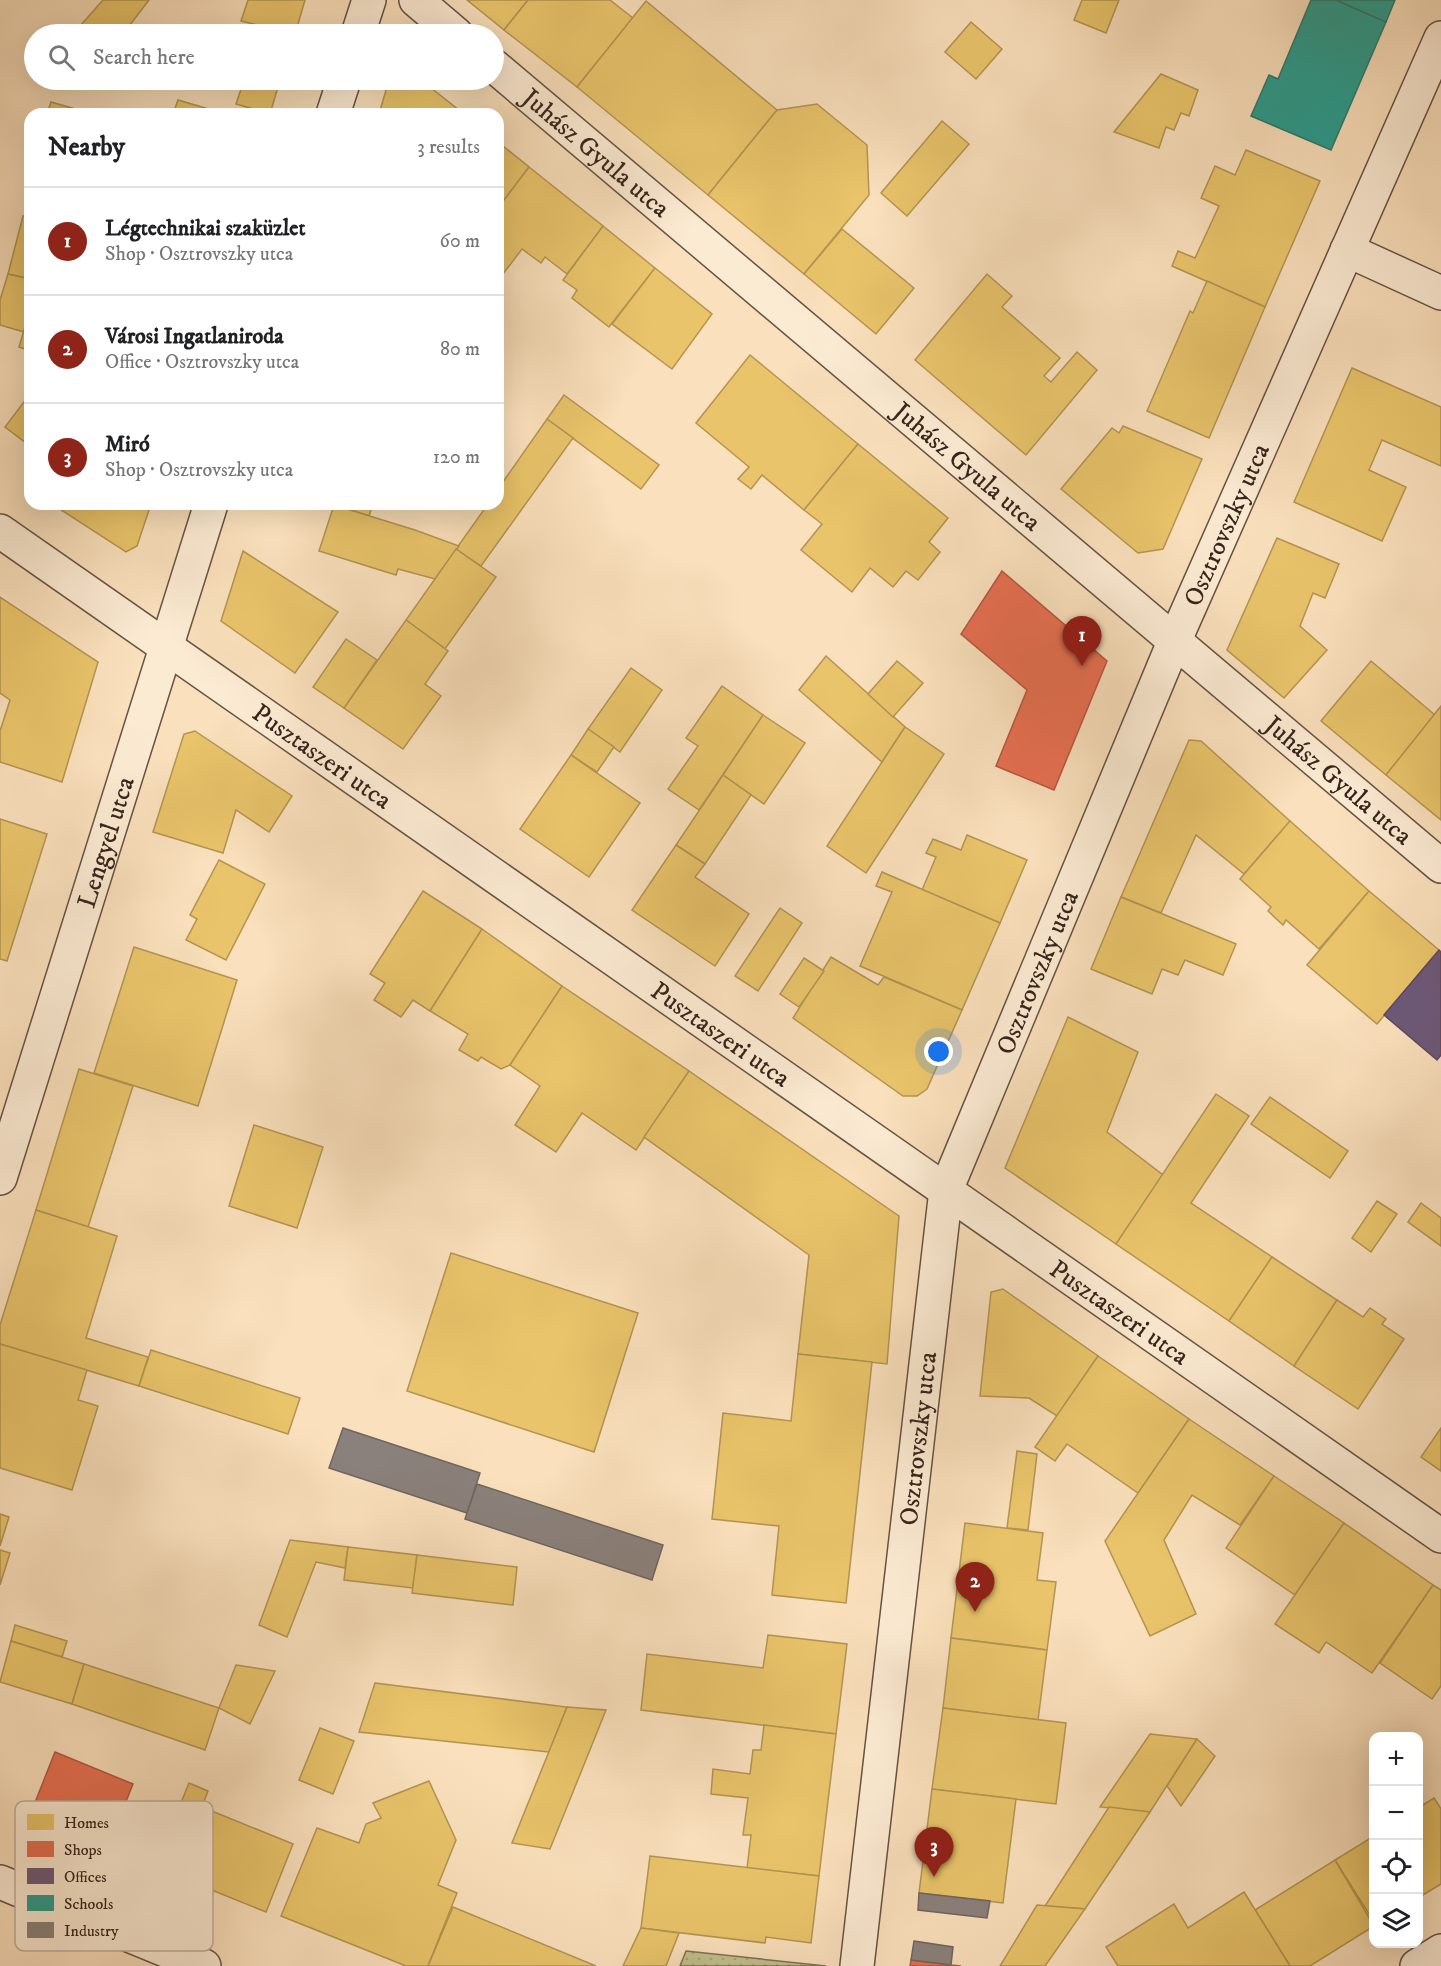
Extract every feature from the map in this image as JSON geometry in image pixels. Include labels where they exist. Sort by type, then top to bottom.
[{"type":"street","points":[[361,24],[369,0]]},
{"type":"street","points":[[416,0],[444,24]]},
{"type":"street","name":"Osztrovszky utca","points":[[857,1966],[946,1190],[1174,642],[1441,38]]},
{"type":"street","name":"Juhász Gyula utca","points":[[504,74],[1441,866]]},
{"type":"street","points":[[335,108],[341,90]]},
{"type":"street","points":[[1347,250],[1441,293]]},
{"type":"street","name":"Lengyel utca","points":[[0,1178],[209,510]]},
{"type":"street","name":"Pusztaszeri utca","points":[[0,531],[1441,1536]]},
{"type":"street","points":[[0,1882],[15,1888]]},
{"type":"street","points":[[168,1951],[204,1966]]},
{"type":"street","points":[[1417,1966],[1441,1951]]},
{"type":"green space","points":[[686,1951],[826,1966],[680,1966]]},
{"type":"building: Homes","points":[[103,0],[149,0],[131,24],[82,24]]},
{"type":"building: Homes","points":[[248,0],[305,0],[298,24],[253,24],[241,21]]},
{"type":"building: Homes","points":[[467,0],[528,0],[504,30],[504,24],[497,24]]},
{"type":"building: Homes","points":[[528,0],[610,0],[633,18],[577,87],[504,30]]},
{"type":"building: Homes","points":[[1082,0],[1119,0],[1106,33],[1074,20]]},
{"type":"building: Homes","points":[[646,1],[777,110],[708,195],[577,87]]},
{"type":"building: Homes","points":[[971,22],[1002,49],[976,79],[945,52]]},
{"type":"building: Homes","points":[[1161,74],[1198,90],[1189,116],[1181,113],[1174,130],[1166,127],[1159,148],[1114,132]]},
{"type":"building: Homes","points":[[241,90],[277,90],[272,108],[250,108],[236,104]]},
{"type":"building: Homes","points":[[386,90],[434,90],[456,108],[381,108]]},
{"type":"building: Homes","points":[[178,100],[205,108],[175,108]]},
{"type":"building: Homes","points":[[51,102],[72,108],[49,108]]},
{"type":"building: Homes","points":[[817,104],[867,145],[869,195],[804,274],[708,195],[777,110]]},
{"type":"building: Homes","points":[[942,121],[969,144],[907,216],[881,193]]},
{"type":"building: Homes","points":[[504,147],[529,167],[504,200]]},
{"type":"building: Homes","points":[[1246,150],[1320,181],[1265,307],[1172,266],[1178,251],[1195,258],[1219,206],[1201,198],[1215,166],[1235,175]]},
{"type":"building: Homes","points":[[529,167],[603,226],[567,274],[545,257],[541,263],[522,249],[504,273],[504,200]]},
{"type":"building: Homes","points":[[23,216],[24,278],[8,274]]},
{"type":"building: Homes","points":[[603,226],[655,268],[609,327],[572,298],[577,290],[563,280]]},
{"type":"building: Homes","points":[[842,229],[914,288],[876,334],[804,274]]},
{"type":"building: Homes","points":[[655,268],[712,314],[672,369],[612,324]]},
{"type":"building: Homes","points":[[8,274],[24,278],[24,332],[0,325],[0,300]]},
{"type":"building: Homes","points":[[987,274],[1012,296],[1002,307],[1060,358],[1044,376],[1051,382],[1077,352],[1097,370],[1026,455],[915,360]]},
{"type":"building: Homes","points":[[1207,281],[1265,307],[1209,438],[1147,411],[1190,311],[1193,313]]},
{"type":"building: Homes","points":[[24,330],[24,349],[19,347]]},
{"type":"building: Homes","points":[[750,355],[858,444],[804,510],[762,475],[751,489],[738,479],[749,467],[696,423]]},
{"type":"building: Homes","points":[[1352,368],[1441,407],[1441,466],[1382,440],[1369,470],[1406,487],[1382,541],[1294,502]]},
{"type":"building: Homes","points":[[564,395],[659,465],[641,489],[547,419]]},
{"type":"building: Homes","points":[[24,402],[24,441],[5,427]]},
{"type":"building: Homes","points":[[547,419],[573,438],[481,566],[456,549],[484,510],[504,510],[504,480]]},
{"type":"building: Homes","points":[[1123,426],[1202,459],[1163,549],[1138,553],[1061,489],[1112,428],[1119,433]]},
{"type":"building: Homes","points":[[858,444],[948,518],[929,542],[940,552],[918,580],[906,571],[893,587],[870,568],[852,592],[801,550],[822,524],[804,510]]},
{"type":"building: Homes","points":[[61,510],[149,510],[137,546],[126,552]]},
{"type":"building: Homes","points":[[332,510],[350,510],[459,546],[435,579],[398,569],[396,575],[319,551]]},
{"type":"building: Homes","points":[[350,510],[371,510],[369,516]]},
{"type":"building: Homes","points":[[1277,538],[1339,564],[1325,598],[1313,593],[1300,626],[1327,650],[1284,698],[1227,650]]},
{"type":"building: Homes","points":[[456,549],[496,577],[445,649],[406,620]]},
{"type":"building: Homes","points":[[243,551],[338,612],[295,673],[221,621]]},
{"type":"building: Homes","points":[[0,597],[98,662],[62,782],[0,762],[0,731],[10,700],[0,693]]},
{"type":"building: Homes","points":[[406,620],[448,651],[425,684],[441,696],[403,749],[344,708]]},
{"type":"building: Homes","points":[[346,639],[377,660],[344,708],[313,687]]},
{"type":"building: Homes","points":[[826,656],[905,727],[882,762],[799,690]]},
{"type":"building: Homes","points":[[897,661],[923,683],[893,717],[868,694]]},
{"type":"building: Homes","points":[[1371,661],[1435,715],[1386,775],[1321,721]]},
{"type":"building: Homes","points":[[631,668],[662,690],[620,752],[588,729]]},
{"type":"building: Homes","points":[[722,686],[763,715],[699,810],[668,789],[698,746],[686,738]]},
{"type":"building: Homes","points":[[1441,706],[1441,820],[1386,775]]},
{"type":"building: Homes","points":[[763,715],[805,743],[764,804],[723,775]]},
{"type":"building: Homes","points":[[905,727],[944,754],[866,873],[827,846]]},
{"type":"building: Homes","points":[[588,729],[614,747],[597,772],[571,755]]},
{"type":"building: Homes","points":[[195,731],[292,796],[269,832],[236,810],[223,853],[153,832],[184,734]]},
{"type":"building: Homes","points":[[1189,740],[1201,741],[1290,821],[1244,874],[1196,835],[1161,913],[1121,897]]},
{"type":"building: Homes","points":[[571,755],[640,803],[589,877],[520,829]]},
{"type":"building: Homes","points":[[723,775],[751,795],[705,864],[676,845]]},
{"type":"building: Homes","points":[[0,819],[47,834],[7,961],[0,959]]},
{"type":"building: Homes","points":[[1290,821],[1369,891],[1319,949],[1286,920],[1283,925],[1268,911],[1271,907],[1240,879]]},
{"type":"building: Homes","points":[[967,835],[1027,860],[1000,923],[922,890],[936,857],[926,853],[933,839],[961,850]]},
{"type":"building: Homes","points":[[676,845],[705,864],[695,877],[749,914],[715,966],[632,910]]},
{"type":"building: Homes","points":[[219,860],[265,884],[226,960],[186,940],[197,919],[190,915]]},
{"type":"building: Homes","points":[[882,872],[1000,923],[962,1010],[860,966],[892,892],[876,886]]},
{"type":"building: Homes","points":[[423,891],[482,929],[430,1011],[413,1000],[401,1017],[374,1000],[385,983],[370,974]]},
{"type":"building: Homes","points":[[1369,891],[1439,950],[1377,1024],[1307,965]]},
{"type":"building: Homes","points":[[1121,897],[1236,944],[1223,975],[1185,960],[1178,975],[1162,969],[1152,994],[1091,969]]},
{"type":"building: Homes","points":[[780,908],[802,923],[758,991],[735,976]]},
{"type":"building: Homes","points":[[482,929],[562,986],[510,1065],[501,1069],[481,1057],[478,1061],[459,1050],[468,1034],[430,1011]]},
{"type":"building: Homes","points":[[134,947],[237,980],[198,1106],[94,1073]]},
{"type":"building: Homes","points":[[831,957],[878,985],[884,977],[962,1010],[927,1089],[917,1096],[903,1096],[793,1018]]},
{"type":"building: Homes","points":[[804,958],[824,971],[799,1007],[780,994]]},
{"type":"building: Homes","points":[[562,986],[689,1071],[636,1150],[582,1113],[556,1152],[515,1125],[540,1086],[510,1065]]},
{"type":"building: Homes","points":[[1068,1017],[1138,1052],[1107,1132],[1163,1175],[1116,1244],[1005,1168]]},
{"type":"building: Homes","points":[[79,1069],[133,1086],[88,1227],[36,1210]]},
{"type":"building: Homes","points":[[689,1071],[899,1216],[887,1364],[798,1354],[809,1255],[644,1137]]},
{"type":"building: Homes","points":[[1216,1094],[1249,1116],[1191,1203],[1272,1257],[1229,1321],[1116,1244]]},
{"type":"building: Homes","points":[[1270,1097],[1348,1151],[1330,1178],[1251,1124]]},
{"type":"building: Homes","points":[[254,1125],[323,1147],[297,1228],[229,1206]]},
{"type":"building: Homes","points":[[1377,1201],[1397,1214],[1371,1252],[1352,1238]]},
{"type":"building: Homes","points":[[1421,1203],[1441,1218],[1441,1246],[1408,1222]]},
{"type":"building: Homes","points":[[36,1210],[117,1236],[86,1338],[148,1357],[139,1386],[0,1344],[0,1325]]},
{"type":"building: Homes","points":[[451,1253],[638,1313],[594,1452],[407,1391]]},
{"type":"building: Homes","points":[[1272,1257],[1337,1300],[1294,1366],[1229,1321]]},
{"type":"building: Homes","points":[[1003,1289],[1098,1356],[1057,1416],[1029,1398],[980,1396],[991,1292]]},
{"type":"building: Homes","points":[[1337,1300],[1363,1317],[1370,1308],[1386,1319],[1382,1324],[1404,1339],[1358,1409],[1294,1366]]},
{"type":"building: Homes","points":[[0,1344],[87,1370],[78,1400],[98,1406],[72,1490],[0,1468]]},
{"type":"building: Homes","points":[[151,1350],[300,1398],[288,1434],[139,1386]]},
{"type":"building: Homes","points":[[798,1354],[872,1362],[846,1603],[772,1595],[779,1526],[712,1519],[723,1413],[791,1421]]},
{"type":"building: Homes","points":[[1098,1356],[1189,1419],[1138,1493],[1067,1444],[1055,1461],[1035,1447]]},
{"type":"building: Homes","points":[[1189,1419],[1274,1476],[1240,1525],[1192,1495],[1164,1540],[1196,1614],[1150,1636],[1105,1541]]},
{"type":"building: Homes","points":[[1441,1428],[1441,1471],[1421,1457]]},
{"type":"building: Homes","points":[[1017,1451],[1037,1454],[1028,1530],[1007,1528]]},
{"type":"building: Homes","points":[[1274,1476],[1344,1523],[1295,1595],[1226,1548]]},
{"type":"building: Homes","points":[[0,1514],[9,1517],[0,1546]]},
{"type":"building: Homes","points":[[965,1523],[1043,1533],[1037,1580],[1056,1582],[1047,1650],[951,1638]]},
{"type":"building: Homes","points":[[1344,1523],[1433,1585],[1372,1673],[1326,1642],[1319,1653],[1275,1624]]},
{"type":"building: Homes","points":[[290,1540],[348,1547],[345,1568],[316,1562],[287,1637],[259,1625]]},
{"type":"building: Homes","points":[[348,1547],[417,1555],[413,1588],[344,1580]]},
{"type":"building: Homes","points":[[0,1550],[10,1553],[0,1585]]},
{"type":"building: Homes","points":[[417,1555],[517,1567],[513,1605],[412,1593]]},
{"type":"building: Homes","points":[[1433,1585],[1441,1590],[1441,1686],[1432,1699],[1380,1663]]},
{"type":"building: Homes","points":[[15,1625],[67,1641],[62,1657],[11,1641]]},
{"type":"building: Homes","points":[[768,1635],[847,1644],[836,1734],[641,1710],[647,1654],[763,1668]]},
{"type":"building: Homes","points":[[951,1638],[1047,1650],[1038,1720],[943,1708]]},
{"type":"building: Homes","points":[[11,1641],[84,1664],[72,1704],[0,1682]]},
{"type":"building: Homes","points":[[84,1664],[219,1708],[205,1750],[72,1704]]},
{"type":"building: Homes","points":[[236,1665],[275,1671],[250,1724],[219,1708]]},
{"type":"building: Homes","points":[[375,1683],[567,1707],[549,1752],[359,1732]]},
{"type":"building: Homes","points":[[567,1707],[606,1710],[550,1849],[512,1843]]},
{"type":"building: Homes","points":[[943,1708],[1066,1723],[1056,1804],[932,1789]]},
{"type":"building: Homes","points":[[764,1725],[836,1734],[819,1876],[747,1868],[751,1835],[743,1835],[748,1798],[711,1794],[713,1769],[750,1774],[753,1750],[761,1750]]},
{"type":"building: Homes","points":[[320,1728],[354,1741],[333,1794],[299,1780]]},
{"type":"building: Homes","points":[[1150,1734],[1197,1739],[1150,1812],[1100,1807]]},
{"type":"building: Homes","points":[[1197,1739],[1215,1756],[1181,1806],[1167,1786]]},
{"type":"building: Homes","points":[[429,1781],[456,1840],[438,1885],[457,1893],[428,1966],[406,1966],[281,1916],[317,1828],[359,1843],[366,1824],[381,1818],[373,1803]]},
{"type":"building: Homes","points":[[189,1783],[208,1791],[204,1801],[182,1801]]},
{"type":"building: Homes","points":[[932,1789],[1016,1799],[1003,1903],[919,1893]]},
{"type":"building: Homes","points":[[1434,1798],[1441,1809],[1441,1884],[1423,1895],[1423,1840],[1423,1805]]},
{"type":"building: Homes","points":[[1109,1807],[1150,1812],[1085,1909],[1045,1906]]},
{"type":"building: Homes","points":[[213,1811],[293,1844],[266,1912],[213,1891]]},
{"type":"building: Homes","points":[[1369,1839],[1369,1914],[1335,1860]]},
{"type":"building: Homes","points":[[650,1856],[819,1876],[811,1943],[766,1937],[765,1943],[641,1928]]},
{"type":"building: Homes","points":[[1335,1860],[1369,1918],[1369,1929],[1310,1966],[1290,1966],[1255,1910]]},
{"type":"building: Homes","points":[[1244,1892],[1290,1966],[1118,1966],[1106,1947],[1174,1904],[1188,1928]]},
{"type":"building: Homes","points":[[1037,1905],[1085,1909],[1045,1966],[1000,1966]]},
{"type":"building: Homes","points":[[453,1907],[596,1966],[428,1966]]},
{"type":"building: Homes","points":[[641,1928],[679,1933],[666,1966],[623,1966]]},
{"type":"building: Shops","points":[[1002,571],[1107,661],[1054,790],[996,766],[1027,690],[961,634]]},
{"type":"building: Shops","points":[[55,1752],[133,1784],[126,1801],[36,1801]]},
{"type":"building: Shops","points":[[911,1960],[951,1965],[961,1966],[910,1966]]},
{"type":"building: Offices","points":[[1439,950],[1441,952],[1441,1055],[1437,1060],[1384,1015]]},
{"type":"building: Schools","points":[[1311,0],[1336,0],[1386,22],[1331,150],[1251,116],[1269,75],[1278,79]]},
{"type":"building: Schools","points":[[1336,0],[1395,0],[1386,22]]},
{"type":"building: Industry","points":[[343,1428],[480,1473],[467,1513],[329,1468]]},
{"type":"building: Industry","points":[[477,1484],[663,1545],[652,1580],[465,1519]]},
{"type":"building: Industry","points":[[919,1893],[990,1901],[987,1918],[918,1910]]},
{"type":"building: Industry","points":[[914,1941],[953,1947],[951,1965],[911,1960]]},
{"type":"place","name":"Légtechnikai szaküzlet","points":[[1082,666]]},
{"type":"place","name":"Városi Ingatlaniroda","points":[[975,1612]]},
{"type":"place","name":"Miró","points":[[934,1877]]}]
